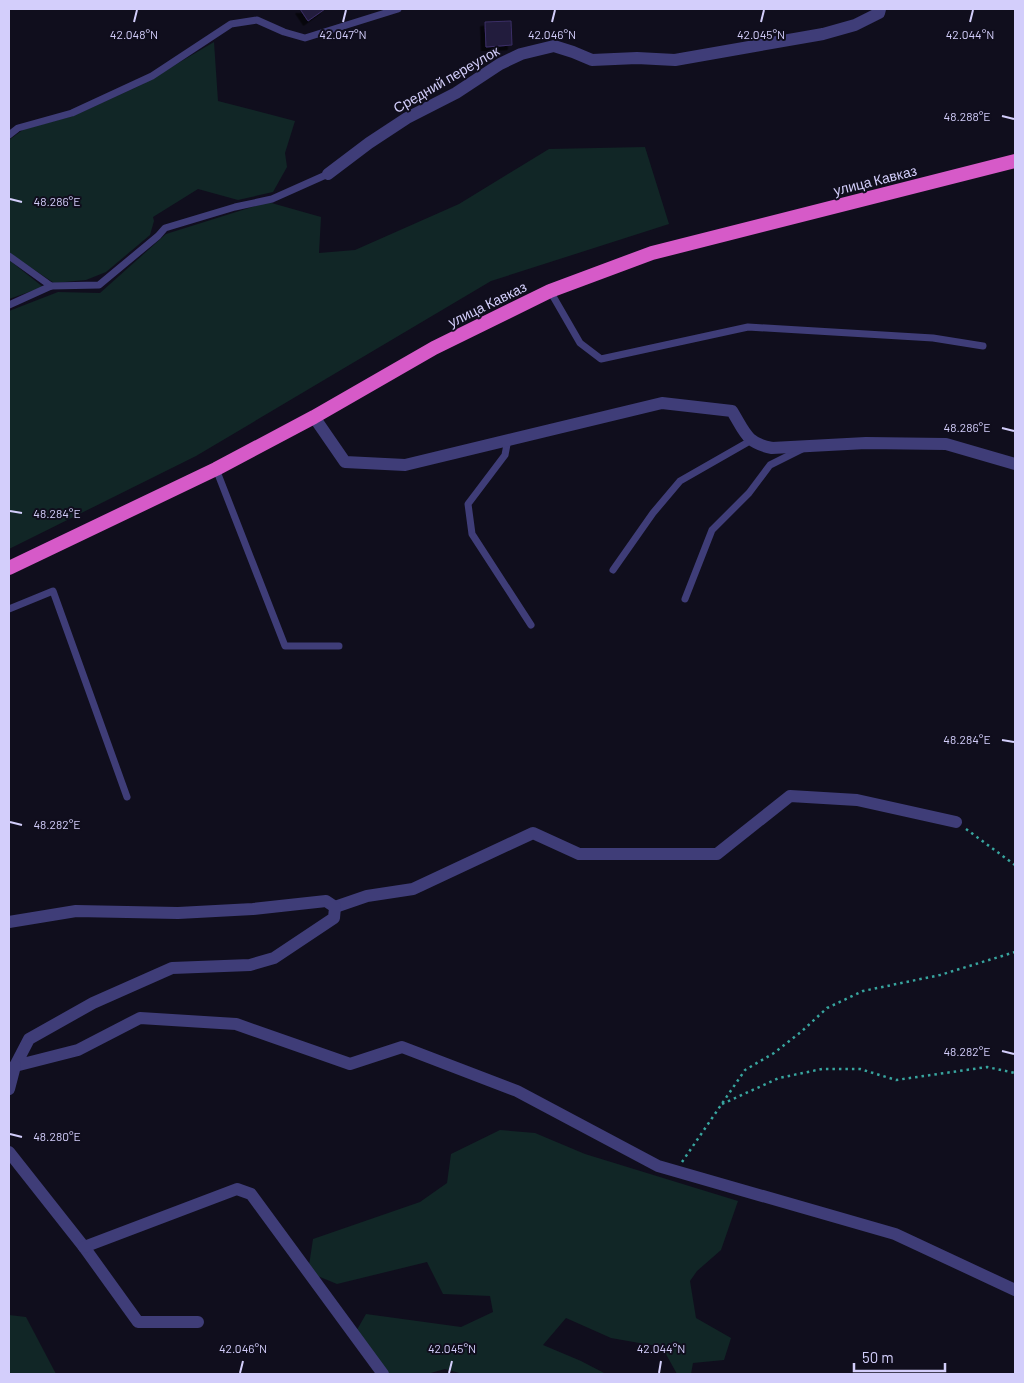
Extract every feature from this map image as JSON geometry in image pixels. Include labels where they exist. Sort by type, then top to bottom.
[{"type":"highway","name":"улица Кавказ","points":[[9,568],[216,469],[314,417],[434,348],[550,291],[652,253],[1015,160]]},
{"type":"street","name":"Средний переулок","points":[[328,174],[369,143],[407,118],[456,93],[500,64],[521,54],[554,46],[592,60],[637,58],[675,60],[823,34],[855,25],[880,13],[880,9]]},
{"type":"street","points":[[314,417],[345,462],[405,465],[662,403],[732,411],[750,441],[772,448],[866,443],[946,444],[1015,464]]},
{"type":"street","points":[[335,907],[366,896],[413,889],[533,833],[579,854],[717,854],[790,796],[857,800],[956,822]]},
{"type":"street","points":[[9,922],[76,911],[178,913],[326,901],[335,907]]},
{"type":"street","points":[[9,1089],[14,1066],[29,1039],[93,1003],[172,968],[250,965],[274,958],[334,918],[335,907]]},
{"type":"street","points":[[14,1066],[78,1050],[140,1018],[236,1024],[350,1064],[402,1047],[517,1092],[658,1166],[895,1234],[1015,1290]]},
{"type":"street","points":[[9,1152],[84,1247],[138,1322],[198,1322]]},
{"type":"street","points":[[84,1247],[237,1189],[251,1194],[383,1374]]},
{"type":"lane","points":[[9,135],[18,128],[72,112],[152,76],[232,24],[257,20],[284,32],[306,38],[398,9]]},
{"type":"lane","points":[[9,305],[50,286],[98,285],[158,236],[165,228],[235,207],[272,199],[328,174]]},
{"type":"lane","points":[[9,256],[50,286]]},
{"type":"lane","points":[[550,291],[580,343],[601,360],[748,327],[933,338],[982,346]]},
{"type":"lane","points":[[508,439],[505,455],[468,504],[472,534],[531,625]]},
{"type":"lane","points":[[613,570],[653,512],[680,481],[750,441]]},
{"type":"lane","points":[[684,598],[712,530],[749,493],[770,465],[809,446]]},
{"type":"lane","points":[[216,469],[285,646],[339,646]]},
{"type":"lane","points":[[9,609],[53,592],[127,797]]},
{"type":"path","points":[[956,822],[1015,865]]},
{"type":"path","points":[[675,1171],[746,1070],[774,1053],[827,1008],[863,992],[940,975],[1015,952]]},
{"type":"path","points":[[721,1104],[779,1078],[822,1069],[860,1069],[896,1080],[987,1067],[1015,1073]]},
{"type":"green space","points":[[214,42],[218,101],[295,121],[285,153],[287,167],[273,192],[238,200],[198,189],[153,217],[154,221],[150,235],[106,272],[86,280],[54,283],[9,253],[9,140],[24,129],[73,116],[141,85]]},
{"type":"green space","points":[[645,147],[669,224],[491,281],[196,456],[9,549],[9,311],[58,292],[100,293],[166,234],[268,202],[321,217],[319,253],[355,250],[459,204],[549,149]]},
{"type":"green space","points":[[9,260],[43,287],[9,299]]},
{"type":"green space","points":[[500,1130],[535,1133],[585,1154],[738,1201],[721,1250],[697,1271],[690,1281],[696,1318],[731,1338],[724,1360],[693,1363],[691,1374],[677,1374],[662,1347],[611,1338],[566,1318],[543,1345],[606,1374],[463,1374],[445,1369],[427,1374],[383,1374],[354,1335],[366,1314],[461,1327],[493,1312],[490,1296],[443,1294],[427,1262],[337,1284],[308,1272],[313,1239],[420,1202],[447,1183],[451,1154]]},
{"type":"green space","points":[[9,1315],[26,1317],[56,1374],[9,1374]]},
{"type":"building","points":[[300,9],[325,9],[308,21]]},
{"type":"building","points":[[511,21],[512,45],[486,47],[485,22]]}]
